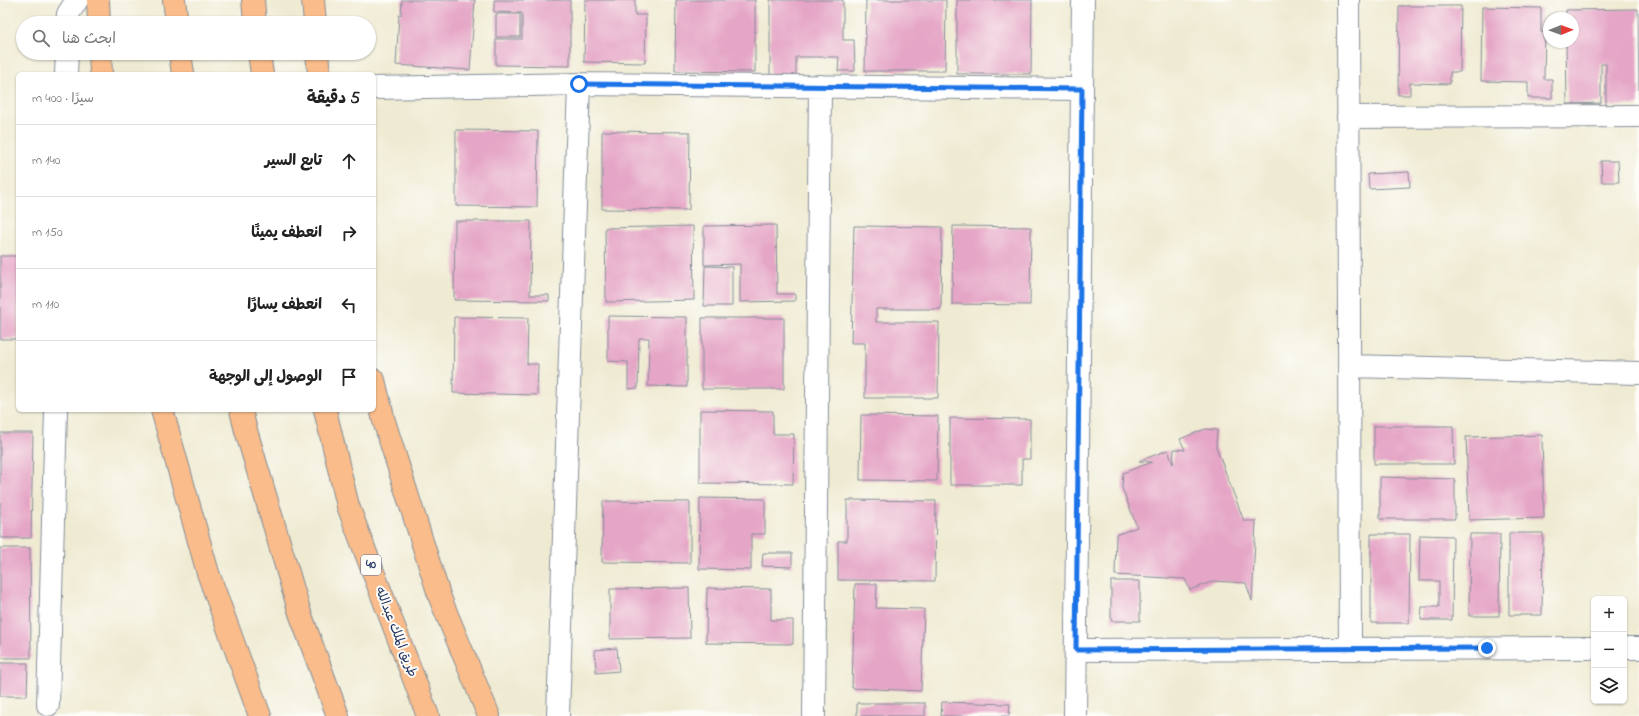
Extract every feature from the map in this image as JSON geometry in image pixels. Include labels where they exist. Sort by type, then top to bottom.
[{"type":"main road","points":[[98,0],[99,16]]},
{"type":"main road","points":[[174,0],[175,16]]},
{"type":"main road","points":[[252,0],[254,16]]},
{"type":"main road","points":[[313,0],[314,16]]},
{"type":"main road","points":[[100,60],[101,72]]},
{"type":"main road","points":[[181,60],[183,72]]},
{"type":"main road","points":[[260,60],[262,72]]},
{"type":"main road","points":[[318,60],[319,72]]},
{"type":"main road","points":[[376,388],[384,421],[440,598],[489,716]]},
{"type":"main road","points":[[163,412],[208,573],[260,716]]},
{"type":"main road","points":[[241,412],[300,613],[338,716]]},
{"type":"main road","name":"طريق الملك عبدالله","points":[[325,412],[348,506],[428,716]]},
{"type":"street","points":[[68,16],[77,0]]},
{"type":"street","points":[[1075,716],[1083,0]]},
{"type":"street","points":[[1348,0],[1350,649]]},
{"type":"street","points":[[66,60],[66,72]]},
{"type":"street","points":[[376,88],[579,84],[1082,89]]},
{"type":"street","points":[[558,716],[579,84]]},
{"type":"street","points":[[814,716],[820,86]]},
{"type":"street","points":[[1348,117],[1639,116]]},
{"type":"street","points":[[1349,366],[1639,372]]},
{"type":"street","points":[[48,705],[56,412]]},
{"type":"street","points":[[1076,650],[1591,648]]},
{"type":"street","points":[[1627,648],[1639,648]]},
{"type":"building","points":[[402,0],[475,0],[470,70],[396,65],[399,15],[401,15]]},
{"type":"building","points":[[494,0],[570,0],[570,66],[496,65],[496,39],[522,39],[522,13],[494,12]]},
{"type":"building","points":[[585,0],[635,0],[635,15],[646,15],[645,63],[584,62]]},
{"type":"building","points":[[676,0],[755,0],[755,72],[675,71]]},
{"type":"building","points":[[770,0],[843,0],[843,40],[854,40],[855,71],[838,71],[839,57],[796,57],[796,76],[770,76]]},
{"type":"building","points":[[866,0],[946,0],[945,71],[865,71]]},
{"type":"building","points":[[957,0],[1032,0],[1031,74],[957,74]]},
{"type":"building","points":[[1399,6],[1461,6],[1460,72],[1450,72],[1450,84],[1410,83],[1410,95],[1398,95]]},
{"type":"building","points":[[1482,7],[1541,8],[1541,32],[1543,32],[1543,48],[1545,48],[1544,79],[1552,79],[1552,98],[1528,98],[1528,82],[1481,81]]},
{"type":"building","points":[[1638,9],[1639,105],[1606,106],[1606,64],[1601,64],[1601,103],[1567,104],[1566,48],[1579,48],[1579,12],[1566,12],[1566,10]]},
{"type":"building","points":[[496,14],[520,14],[520,37],[496,37]]},
{"type":"building","points":[[456,130],[538,131],[537,207],[456,206]]},
{"type":"building","points":[[602,131],[690,132],[689,210],[602,209]]},
{"type":"building","points":[[1601,161],[1618,161],[1619,182],[1602,182]]},
{"type":"building","points":[[1409,172],[1410,187],[1369,189],[1368,174]]},
{"type":"building","points":[[455,221],[531,221],[530,295],[549,295],[549,301],[454,300]]},
{"type":"building","points":[[776,225],[777,294],[795,294],[795,301],[740,302],[740,264],[704,265],[704,226]]},
{"type":"building","points":[[693,226],[694,300],[606,302],[605,228]]},
{"type":"building","points":[[854,226],[942,227],[941,309],[876,309],[876,322],[939,322],[938,398],[865,398],[865,343],[851,343]]},
{"type":"building","points":[[953,226],[1031,227],[1030,305],[952,304]]},
{"type":"building","points":[[0,256],[16,256],[16,339],[0,339]]},
{"type":"building","points":[[705,266],[732,267],[732,306],[704,306]]},
{"type":"building","points":[[608,316],[687,317],[687,387],[648,386],[649,338],[639,338],[638,388],[628,389],[628,362],[608,361]]},
{"type":"building","points":[[454,317],[528,318],[527,364],[538,364],[537,395],[453,393]]},
{"type":"building","points":[[702,318],[784,318],[784,389],[702,389]]},
{"type":"building","points":[[700,410],[773,411],[773,434],[794,434],[793,484],[700,483]]},
{"type":"building","points":[[861,415],[938,416],[937,481],[860,480]]},
{"type":"building","points":[[950,418],[1030,419],[1030,459],[1022,459],[1022,485],[950,485]]},
{"type":"building","points":[[1374,426],[1453,426],[1454,464],[1374,464]]},
{"type":"building","points":[[1205,429],[1217,430],[1216,447],[1244,521],[1256,521],[1252,601],[1246,583],[1214,581],[1190,590],[1185,579],[1115,575],[1116,535],[1137,527],[1122,488],[1123,473],[1152,462],[1139,461],[1168,450],[1173,464],[1174,449],[1185,450],[1180,439]]},
{"type":"building","points":[[0,433],[33,433],[31,538],[0,538]]},
{"type":"building","points":[[1542,435],[1544,518],[1469,520],[1466,437]]},
{"type":"building","points":[[1380,477],[1455,479],[1455,519],[1380,519]]},
{"type":"building","points":[[700,498],[765,499],[765,534],[751,534],[751,570],[699,569]]},
{"type":"building","points":[[847,500],[936,501],[935,581],[838,580],[838,541],[847,541]]},
{"type":"building","points":[[603,501],[690,502],[690,563],[602,562]]},
{"type":"building","points":[[1509,533],[1543,533],[1542,615],[1509,615]]},
{"type":"building","points":[[1371,534],[1410,534],[1409,623],[1371,623]]},
{"type":"building","points":[[1470,534],[1500,534],[1499,616],[1469,616]]},
{"type":"building","points":[[1420,535],[1453,536],[1452,620],[1421,620],[1422,607],[1439,607],[1439,581],[1419,581]]},
{"type":"building","points":[[0,548],[30,548],[31,658],[0,658]]},
{"type":"building","points":[[763,553],[792,553],[792,567],[762,566]]},
{"type":"building","points":[[1111,581],[1140,581],[1140,621],[1111,621]]},
{"type":"building","points":[[855,584],[877,584],[876,608],[924,609],[921,691],[852,688]]},
{"type":"building","points":[[689,588],[690,638],[610,639],[610,589]]},
{"type":"building","points":[[707,588],[771,589],[771,620],[793,620],[793,644],[706,643]]},
{"type":"building","points":[[617,648],[619,671],[596,673],[595,650]]},
{"type":"building","points":[[0,663],[28,663],[27,696],[0,696]]},
{"type":"building","points":[[942,702],[1010,704],[1009,716],[941,716]]},
{"type":"building","points":[[857,703],[925,703],[925,716],[857,716]]},
{"type":"route","points":[[579,84],[1082,89],[1076,650],[1487,648]]}]
